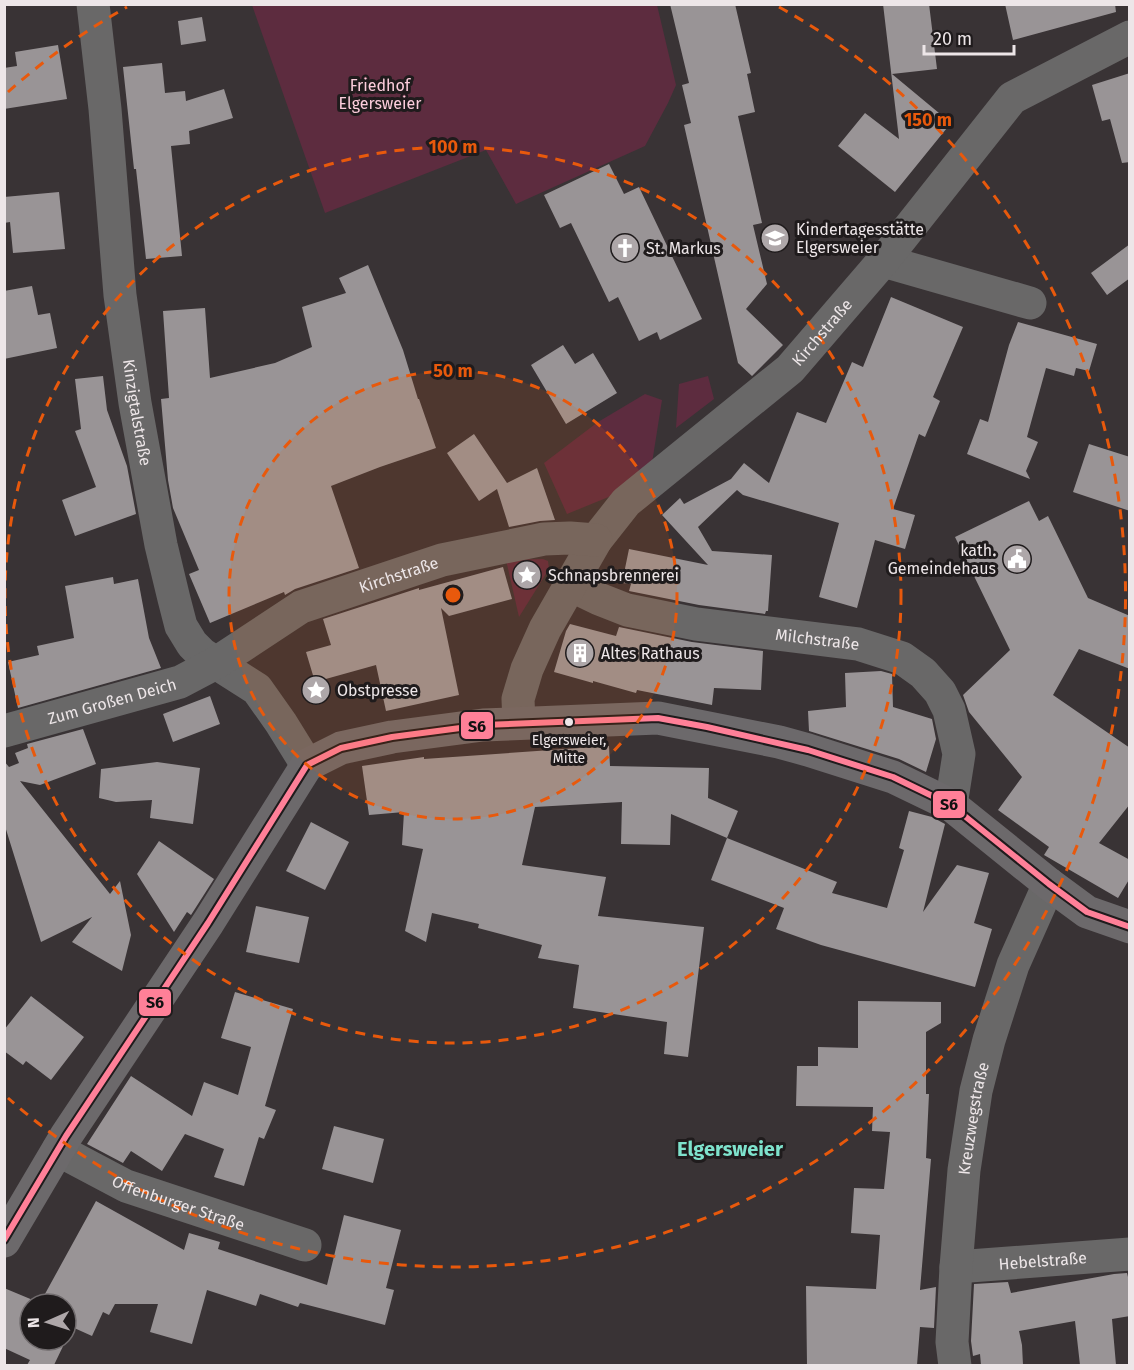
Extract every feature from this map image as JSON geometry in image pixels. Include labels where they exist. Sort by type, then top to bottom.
[{"type":"street","name":"Kinzigtalstraße","points":[[93,4],[105,109],[120,295],[135,403],[161,545],[182,627],[192,644],[202,654],[256,689],[281,723],[307,765]]},
{"type":"street","name":"Kirchstraße","points":[[519,723],[518,699],[527,669],[545,629],[596,540],[626,502],[790,369],[883,261],[1012,98],[1130,37]]},
{"type":"street","points":[[883,261],[1030,303]]},
{"type":"street","name":"Kirchstraße","points":[[216,663],[301,607],[442,560],[544,539],[596,540]]},
{"type":"street","name":"Milchstraße","points":[[570,585],[627,610],[696,624],[858,644],[902,658],[923,673],[940,692],[949,710],[958,754],[951,805]]},
{"type":"street","name":"Zum Großen Deich","points":[[4,732],[180,682],[216,663]]},
{"type":"street","points":[[4,1242],[66,1136],[208,923],[307,765],[341,748],[392,736],[519,723],[658,718],[733,732],[808,750],[893,777],[951,805],[1049,884],[1088,912],[1130,927]]},
{"type":"street","name":"Kreuzwegstraße","points":[[955,1365],[952,1342],[956,1267],[964,1170],[976,1091],[989,1040],[1013,965],[1049,884]]},
{"type":"street","name":"Offenburger Straße","points":[[58,1150],[126,1186],[305,1245]]},
{"type":"street","name":"Hebelstraße","points":[[956,1267],[1130,1254]]},
{"type":"green space","name":"Friedhof Elgersweier","points":[[252,5],[657,5],[676,85],[645,146],[516,204],[486,150],[325,213]]},
{"type":"green space","points":[[708,376],[714,399],[676,428],[679,384]]},
{"type":"green space","points":[[645,394],[662,400],[652,463],[611,496],[567,514],[544,463],[598,422]]},
{"type":"green space","points":[[543,559],[548,561],[549,569],[519,617],[506,560]]},
{"type":"building","points":[[670,4],[735,4],[751,73],[747,74],[755,112],[738,116],[762,223],[753,225],[767,284],[746,309],[783,345],[752,376],[738,363],[684,125],[691,123],[682,85],[689,83]]},
{"type":"building","points":[[883,4],[929,4],[937,69],[892,74],[951,123],[895,192],[838,146],[865,113],[899,139]]},
{"type":"building","points":[[1005,4],[1115,4],[1116,12],[1013,40]]},
{"type":"building","points":[[202,17],[206,41],[181,45],[178,21]]},
{"type":"building","points":[[58,45],[67,99],[4,109],[4,68],[17,66],[15,52]]},
{"type":"building","points":[[162,63],[165,93],[185,91],[186,101],[224,89],[233,118],[189,131],[190,144],[171,146],[182,256],[146,259],[123,67]]},
{"type":"building","points":[[1130,73],[1130,162],[1122,163],[1110,119],[1102,121],[1092,85]]},
{"type":"building","name":"St. Markus","points":[[609,164],[624,194],[639,187],[702,319],[660,340],[657,332],[639,341],[618,297],[609,302],[571,223],[560,228],[544,195]]},
{"type":"building","points":[[59,192],[65,249],[13,253],[10,222],[4,223],[4,197]]},
{"type":"building","points":[[1130,244],[1130,278],[1107,295],[1091,273]]},
{"type":"building","points":[[368,265],[403,350],[436,448],[331,486],[359,568],[295,589],[285,595],[284,592],[210,623],[189,574],[199,570],[173,508],[168,480],[161,399],[169,398],[163,311],[205,308],[210,378],[275,363],[312,347],[302,307],[346,293],[339,278]]},
{"type":"building","points":[[32,286],[38,315],[50,313],[57,348],[4,359],[4,291]]},
{"type":"building","points":[[891,297],[963,327],[933,397],[940,401],[925,437],[919,434],[893,509],[915,515],[905,549],[875,540],[857,608],[819,597],[839,523],[743,495],[737,490],[698,527],[712,551],[772,555],[768,611],[765,614],[699,605],[629,591],[631,584],[622,583],[629,549],[708,565],[662,515],[680,498],[684,504],[731,479],[744,463],[769,483],[797,412],[826,423],[852,362],[863,367]]},
{"type":"building","points":[[1018,322],[1097,344],[1089,371],[1076,368],[1074,376],[1046,368],[1027,437],[1038,442],[1026,471],[1030,479],[967,454],[980,419],[988,422],[1009,345]]},
{"type":"building","points":[[563,345],[575,364],[593,353],[617,393],[566,424],[531,365]]},
{"type":"building","points":[[103,376],[107,410],[127,466],[136,514],[75,536],[62,500],[96,487],[75,431],[81,429],[75,379]]},
{"type":"building","points":[[474,434],[507,483],[537,468],[555,520],[509,527],[497,489],[479,501],[447,453]]},
{"type":"building","points":[[1089,444],[1130,457],[1130,511],[1073,492]]},
{"type":"building","points":[[1029,501],[1039,521],[1048,516],[1088,598],[1130,616],[1130,669],[1079,649],[1053,695],[1130,748],[1130,804],[1099,843],[1130,860],[1130,878],[1118,898],[1044,855],[1049,847],[998,810],[1022,777],[969,712],[963,695],[1010,650],[955,537]]},
{"type":"building","points":[[503,567],[512,599],[449,616],[441,608],[459,695],[386,711],[376,665],[315,682],[306,652],[331,645],[323,619],[419,588],[419,590]]},
{"type":"building","points":[[113,577],[114,584],[138,579],[149,638],[161,668],[18,708],[8,662],[39,655],[37,646],[74,638],[65,586]]},
{"type":"building","points":[[570,624],[616,636],[619,627],[692,642],[763,651],[761,690],[714,688],[712,705],[637,690],[636,693],[554,672]]},
{"type":"building","points":[[881,671],[892,674],[893,707],[932,719],[936,739],[926,772],[899,759],[809,731],[808,711],[846,707],[845,673]]},
{"type":"building","points":[[210,696],[220,724],[173,742],[163,714]]},
{"type":"building","points":[[83,729],[96,764],[40,785],[20,781],[110,894],[120,881],[131,935],[122,971],[72,942],[92,917],[41,942],[4,823],[4,761],[9,767],[19,763],[15,753],[28,748],[27,744]]},
{"type":"building","points":[[609,746],[610,766],[709,768],[708,798],[738,811],[727,838],[671,814],[670,845],[621,844],[622,802],[535,807],[522,865],[606,877],[598,916],[704,927],[688,1057],[664,1054],[667,1022],[573,1008],[579,965],[538,958],[542,945],[478,928],[479,924],[432,913],[426,942],[405,931],[423,849],[402,845],[404,812],[369,815],[362,766],[424,757],[424,759]]},
{"type":"building","points":[[157,762],[200,768],[193,824],[150,818],[152,800],[116,802],[99,798],[101,769]]},
{"type":"building","points":[[909,811],[932,817],[945,824],[923,912],[957,865],[989,873],[974,923],[992,929],[975,987],[821,945],[776,929],[784,908],[711,880],[727,838],[837,882],[832,893],[887,908],[904,850],[899,848]]},
{"type":"building","points":[[311,822],[349,842],[325,890],[286,871]]},
{"type":"building","points":[[159,841],[214,879],[191,915],[187,912],[174,932],[137,874]]},
{"type":"building","points":[[256,906],[309,917],[299,963],[246,952]]},
{"type":"building","points":[[235,992],[293,1009],[265,1106],[276,1110],[264,1139],[259,1137],[244,1186],[214,1177],[224,1149],[185,1134],[162,1171],[131,1151],[123,1163],[87,1144],[131,1076],[192,1116],[204,1082],[238,1095],[251,1047],[221,1038]]},
{"type":"building","points":[[31,996],[84,1037],[51,1080],[26,1061],[23,1065],[4,1051],[4,1030]]},
{"type":"building","points":[[858,1001],[941,1002],[941,1023],[926,1032],[926,1094],[929,1094],[926,1158],[931,1159],[920,1290],[936,1287],[934,1328],[920,1327],[917,1365],[807,1365],[806,1286],[876,1289],[880,1235],[851,1233],[854,1188],[884,1189],[890,1132],[872,1131],[873,1107],[796,1106],[797,1066],[818,1066],[818,1047],[858,1048]]},
{"type":"building","points":[[334,1126],[384,1139],[373,1183],[322,1169]]},
{"type":"building","points":[[96,1201],[184,1250],[189,1233],[220,1242],[218,1249],[327,1285],[344,1215],[401,1230],[386,1288],[394,1290],[385,1325],[300,1303],[298,1307],[260,1294],[256,1306],[207,1290],[192,1344],[150,1332],[158,1304],[115,1304],[109,1315],[103,1312],[92,1336],[78,1330],[78,1292],[46,1292]]},
{"type":"building","points":[[1127,1273],[1130,1285],[1130,1316],[1112,1319],[1116,1365],[1080,1365],[1075,1321],[1019,1331],[1023,1365],[981,1365],[980,1354],[973,1356],[971,1341],[974,1284],[1008,1282],[1011,1293]]},
{"type":"building","points":[[4,1288],[18,1294],[18,1352],[60,1352],[54,1365],[27,1365],[30,1360],[4,1348]]},
{"type":"transit line","name":"S6","points":[[307,765],[341,748],[392,737],[483,725],[658,718],[707,727],[808,750],[893,777],[951,805],[1087,912],[1130,927]]},
{"type":"transit line","name":"S6","points":[[4,1240],[66,1136],[208,923],[307,765]]},
{"type":"place","name":"Kindertagesstätte Elgersweier","points":[[775,238]]},
{"type":"place","name":"St. Markus","points":[[625,248]]},
{"type":"place","name":"kath. Gemeindehaus","points":[[1017,559]]},
{"type":"place","name":"Schnapsbrennerei","points":[[527,575]]},
{"type":"place","name":"Altes Rathaus","points":[[580,653]]},
{"type":"place","name":"Obstpresse","points":[[316,690]]},
{"type":"place","name":"Elgersweier, Mitte","points":[[569,722]]},
{"type":"district","name":"Elgersweier","points":[[730,1149]]}]
